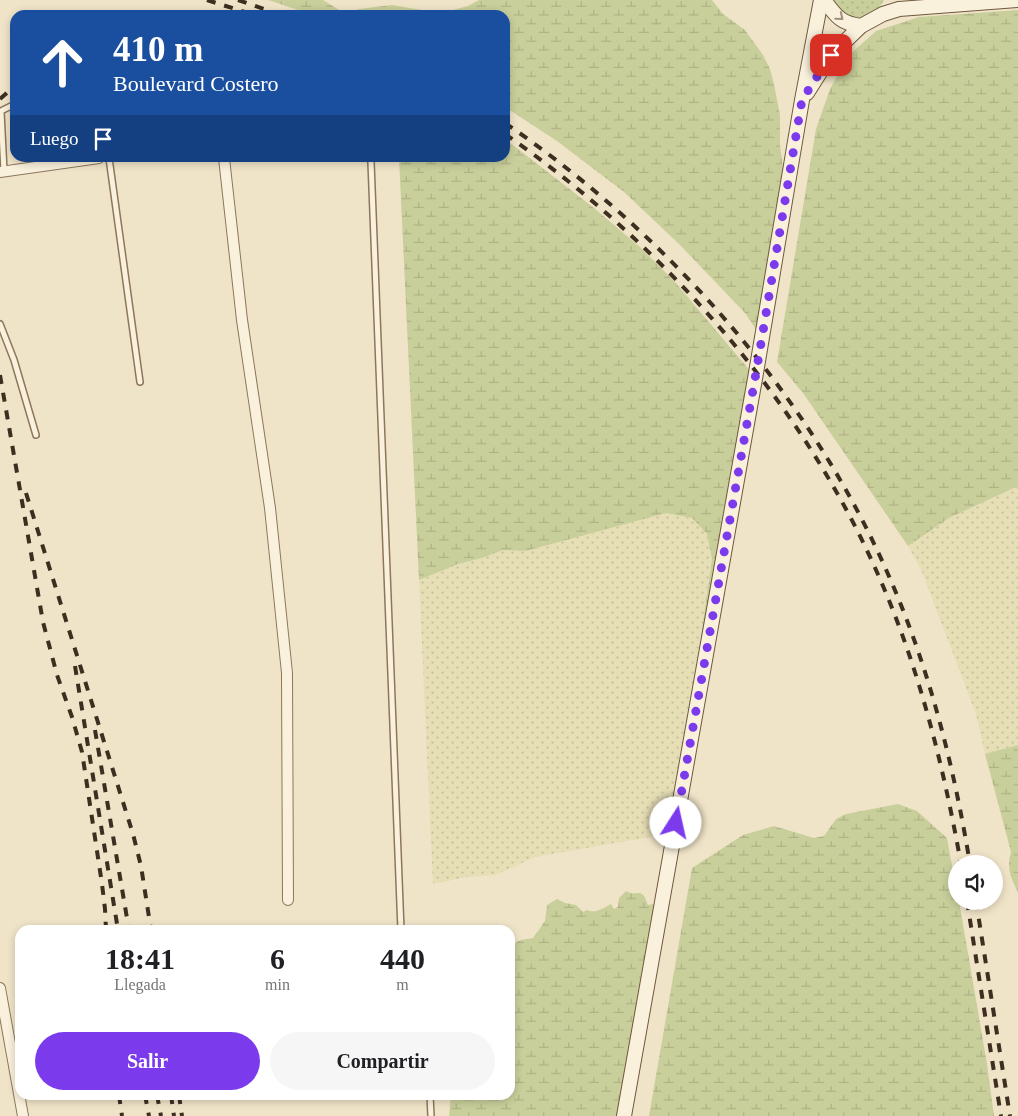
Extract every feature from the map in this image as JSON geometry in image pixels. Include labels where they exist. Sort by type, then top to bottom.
[{"type":"main road","points":[[822,0],[838,18],[845,22],[862,26]]},
{"type":"main road","points":[[624,1116],[756,373],[802,100],[822,0]]},
{"type":"main road","points":[[882,14],[891,0]]},
{"type":"main road","points":[[802,100],[831,55],[862,26],[882,14],[900,9],[1017,0]]},
{"type":"street","points":[[2,171],[69,162]]},
{"type":"street","points":[[224,162],[242,320],[270,508],[288,672],[288,900]]},
{"type":"street","points":[[0,988],[3,1029],[15,1081]]},
{"type":"street","points":[[19,1100],[23,1116]]},
{"type":"lane","points":[[2,171],[1,111],[10,106]]},
{"type":"lane","points":[[110,162],[140,382]]},
{"type":"lane","points":[[371,162],[401,925]]},
{"type":"lane","points":[[0,324],[14,360],[36,435]]},
{"type":"lane","points":[[430,1100],[430,1116]]},
{"type":"shaded area","points":[[1018,486],[1018,745],[985,754],[976,714],[922,572],[908,546],[949,518]]},
{"type":"shaded area","points":[[666,513],[692,518],[707,534],[712,559],[673,833],[535,857],[496,875],[467,877],[433,884],[419,580],[458,564],[503,550],[526,551]]},
{"type":"green space","points":[[268,0],[323,0],[339,10],[298,10]]},
{"type":"green space","points":[[479,0],[712,0],[723,14],[745,30],[763,55],[770,69],[780,115],[780,145],[784,176],[759,334],[745,313],[681,246],[624,192],[557,141],[510,110],[510,10],[453,10],[468,6]]},
{"type":"green space","points":[[834,0],[884,0],[873,13],[859,17],[844,13]]},
{"type":"green space","points":[[392,5],[422,10],[355,10],[359,9]]},
{"type":"green space","points":[[1018,10],[1018,486],[949,518],[908,546],[803,393],[777,362],[816,129],[830,89],[848,56],[876,31],[919,17]]},
{"type":"green space","points":[[510,143],[594,208],[640,247],[675,282],[752,373],[693,693],[712,559],[707,534],[692,518],[666,513],[526,551],[503,550],[458,564],[419,580],[399,162],[510,162]]},
{"type":"green space","points":[[1018,745],[1018,893],[1010,873],[1011,852],[985,754]]},
{"type":"green space","points":[[898,804],[917,811],[947,838],[950,855],[948,855],[948,910],[961,910],[994,1116],[649,1116],[692,868],[743,835],[774,826],[814,838],[824,836],[836,819],[846,814]]},
{"type":"green space","points":[[626,891],[643,895],[648,905],[658,903],[622,1116],[449,1116],[451,1100],[515,1100],[515,944],[533,938],[545,921],[547,905],[557,899],[576,905],[583,912],[587,910],[596,911],[611,904],[614,909],[618,907],[619,898]]},
{"type":"railway","points":[[207,0],[238,10]]},
{"type":"railway","points":[[238,0],[267,10]]},
{"type":"railway","points":[[0,99],[10,90]]},
{"type":"railway","points":[[510,127],[565,167],[624,216],[679,269],[730,325],[778,385],[821,448],[859,513],[891,581],[918,650],[948,756],[968,855]]},
{"type":"railway","points":[[510,138],[564,178],[621,226],[675,278],[726,334],[772,393],[814,455],[851,519],[897,620],[930,723],[959,855]]},
{"type":"railway","points":[[0,375],[43,622],[57,675],[82,752],[102,884],[106,925]]},
{"type":"railway","points":[[26,493],[133,834],[141,866],[150,925]]},
{"type":"railway","points":[[75,666],[117,925]]},
{"type":"railway","points":[[95,730],[128,925]]},
{"type":"railway","points":[[968,910],[1001,1116]]},
{"type":"railway","points":[[977,910],[1010,1116]]},
{"type":"railway","points":[[120,1100],[122,1116]]},
{"type":"railway","points":[[146,1100],[149,1116]]},
{"type":"railway","points":[[158,1100],[161,1116]]},
{"type":"railway","points":[[172,1100],[174,1116]]},
{"type":"railway","points":[[180,1100],[182,1116]]},
{"type":"route","points":[[676,823],[756,373],[802,100],[831,55]]}]
